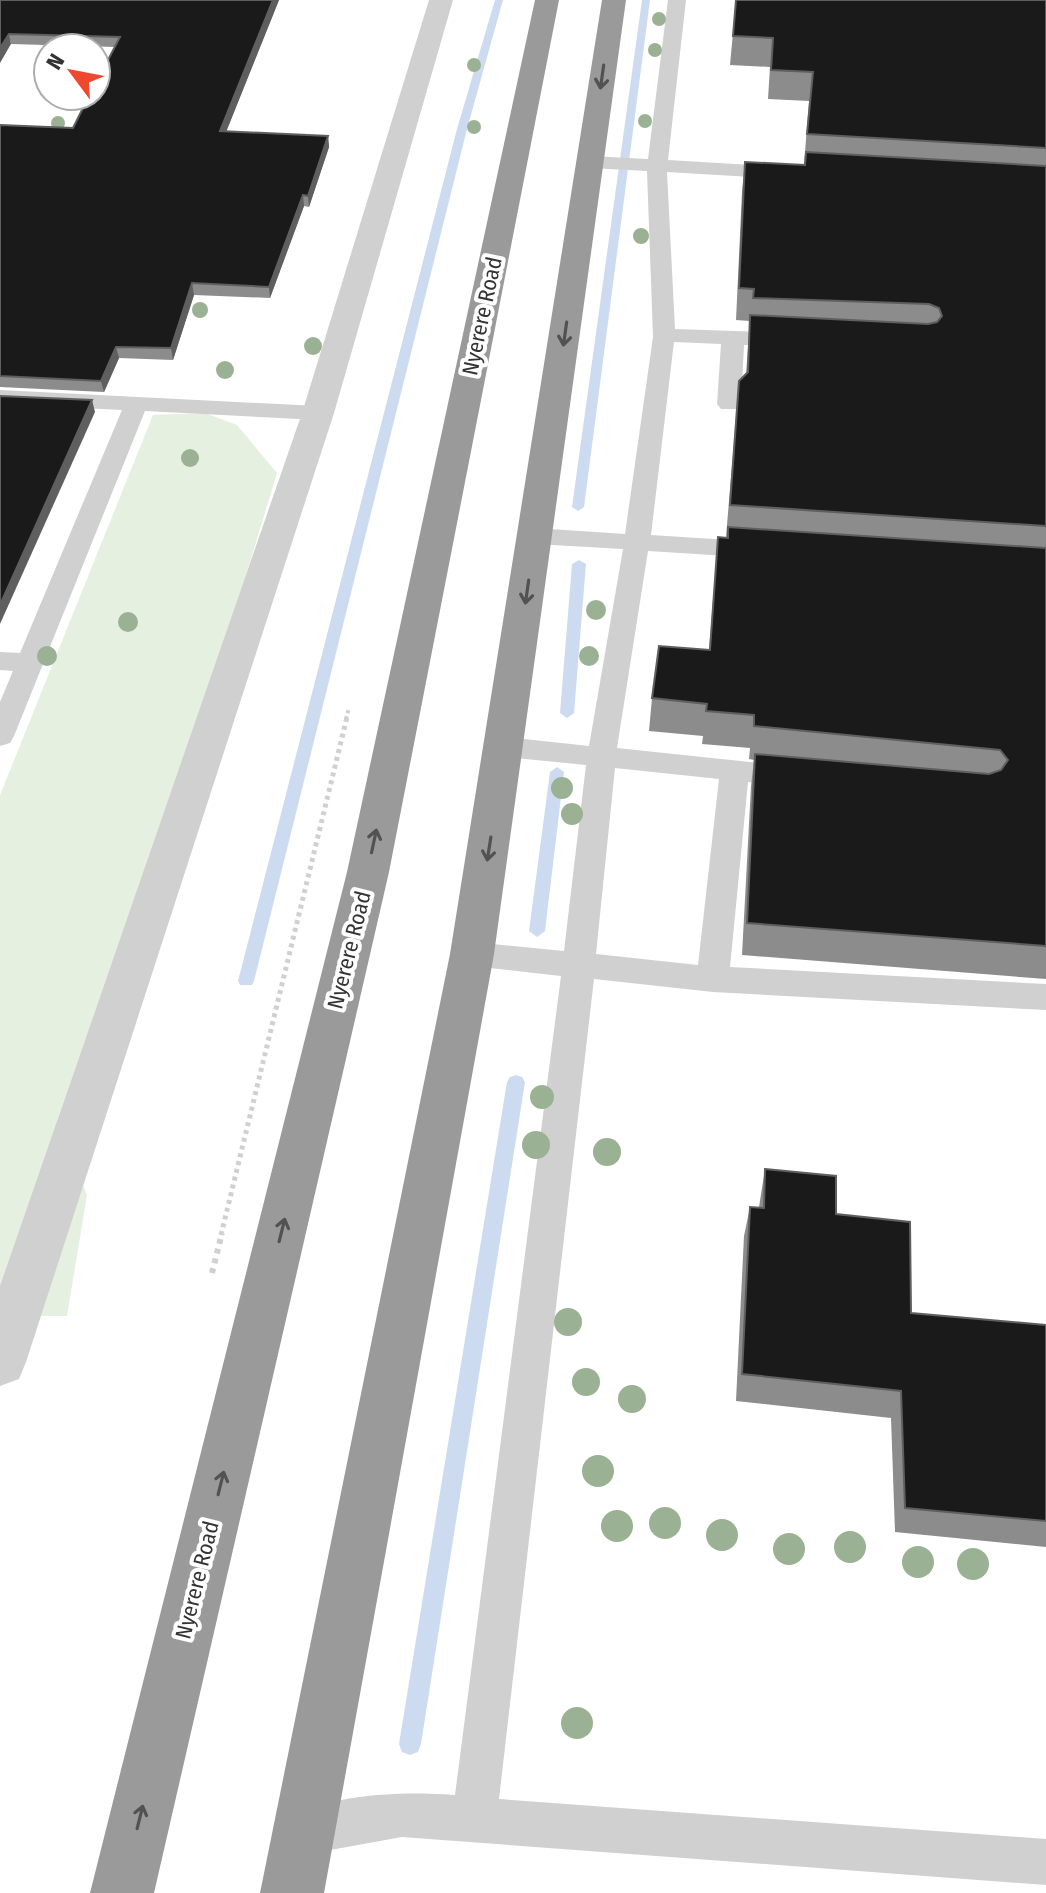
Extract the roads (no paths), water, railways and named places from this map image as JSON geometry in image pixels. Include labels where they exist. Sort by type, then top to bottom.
[{"type":"highway","name":"Nyerere Road","points":[[122,1893],[368,872],[547,0]]},
{"type":"highway","points":[[292,1893],[472,954],[614,0]]},
{"type":"street","points":[[0,1362],[318,413],[441,0]]},
{"type":"lane","points":[[474,1820],[579,965],[601,758],[637,542],[664,337],[657,166],[677,0]]},
{"type":"lane","points":[[590,162],[804,174]]},
{"type":"lane","points":[[664,337],[811,341]]},
{"type":"lane","points":[[729,404],[733,337]]},
{"type":"lane","points":[[0,397],[318,413]]},
{"type":"lane","points":[[0,736],[137,403]]},
{"type":"lane","points":[[535,536],[781,552]]},
{"type":"lane","points":[[0,661],[30,663]]},
{"type":"lane","points":[[505,747],[826,780]]},
{"type":"lane","points":[[713,979],[734,772]]},
{"type":"lane","points":[[472,954],[713,979],[1046,997]]},
{"type":"lane","points":[[303,1832],[402,1814],[1046,1862]]},
{"type":"waterway","points":[[246,981],[462,129],[499,0]]},
{"type":"waterway","points":[[578,507],[646,0]]},
{"type":"waterway","points":[[567,713],[579,564]]},
{"type":"waterway","points":[[537,931],[557,772]]},
{"type":"waterway","points":[[410,1744],[516,1082]]}]
